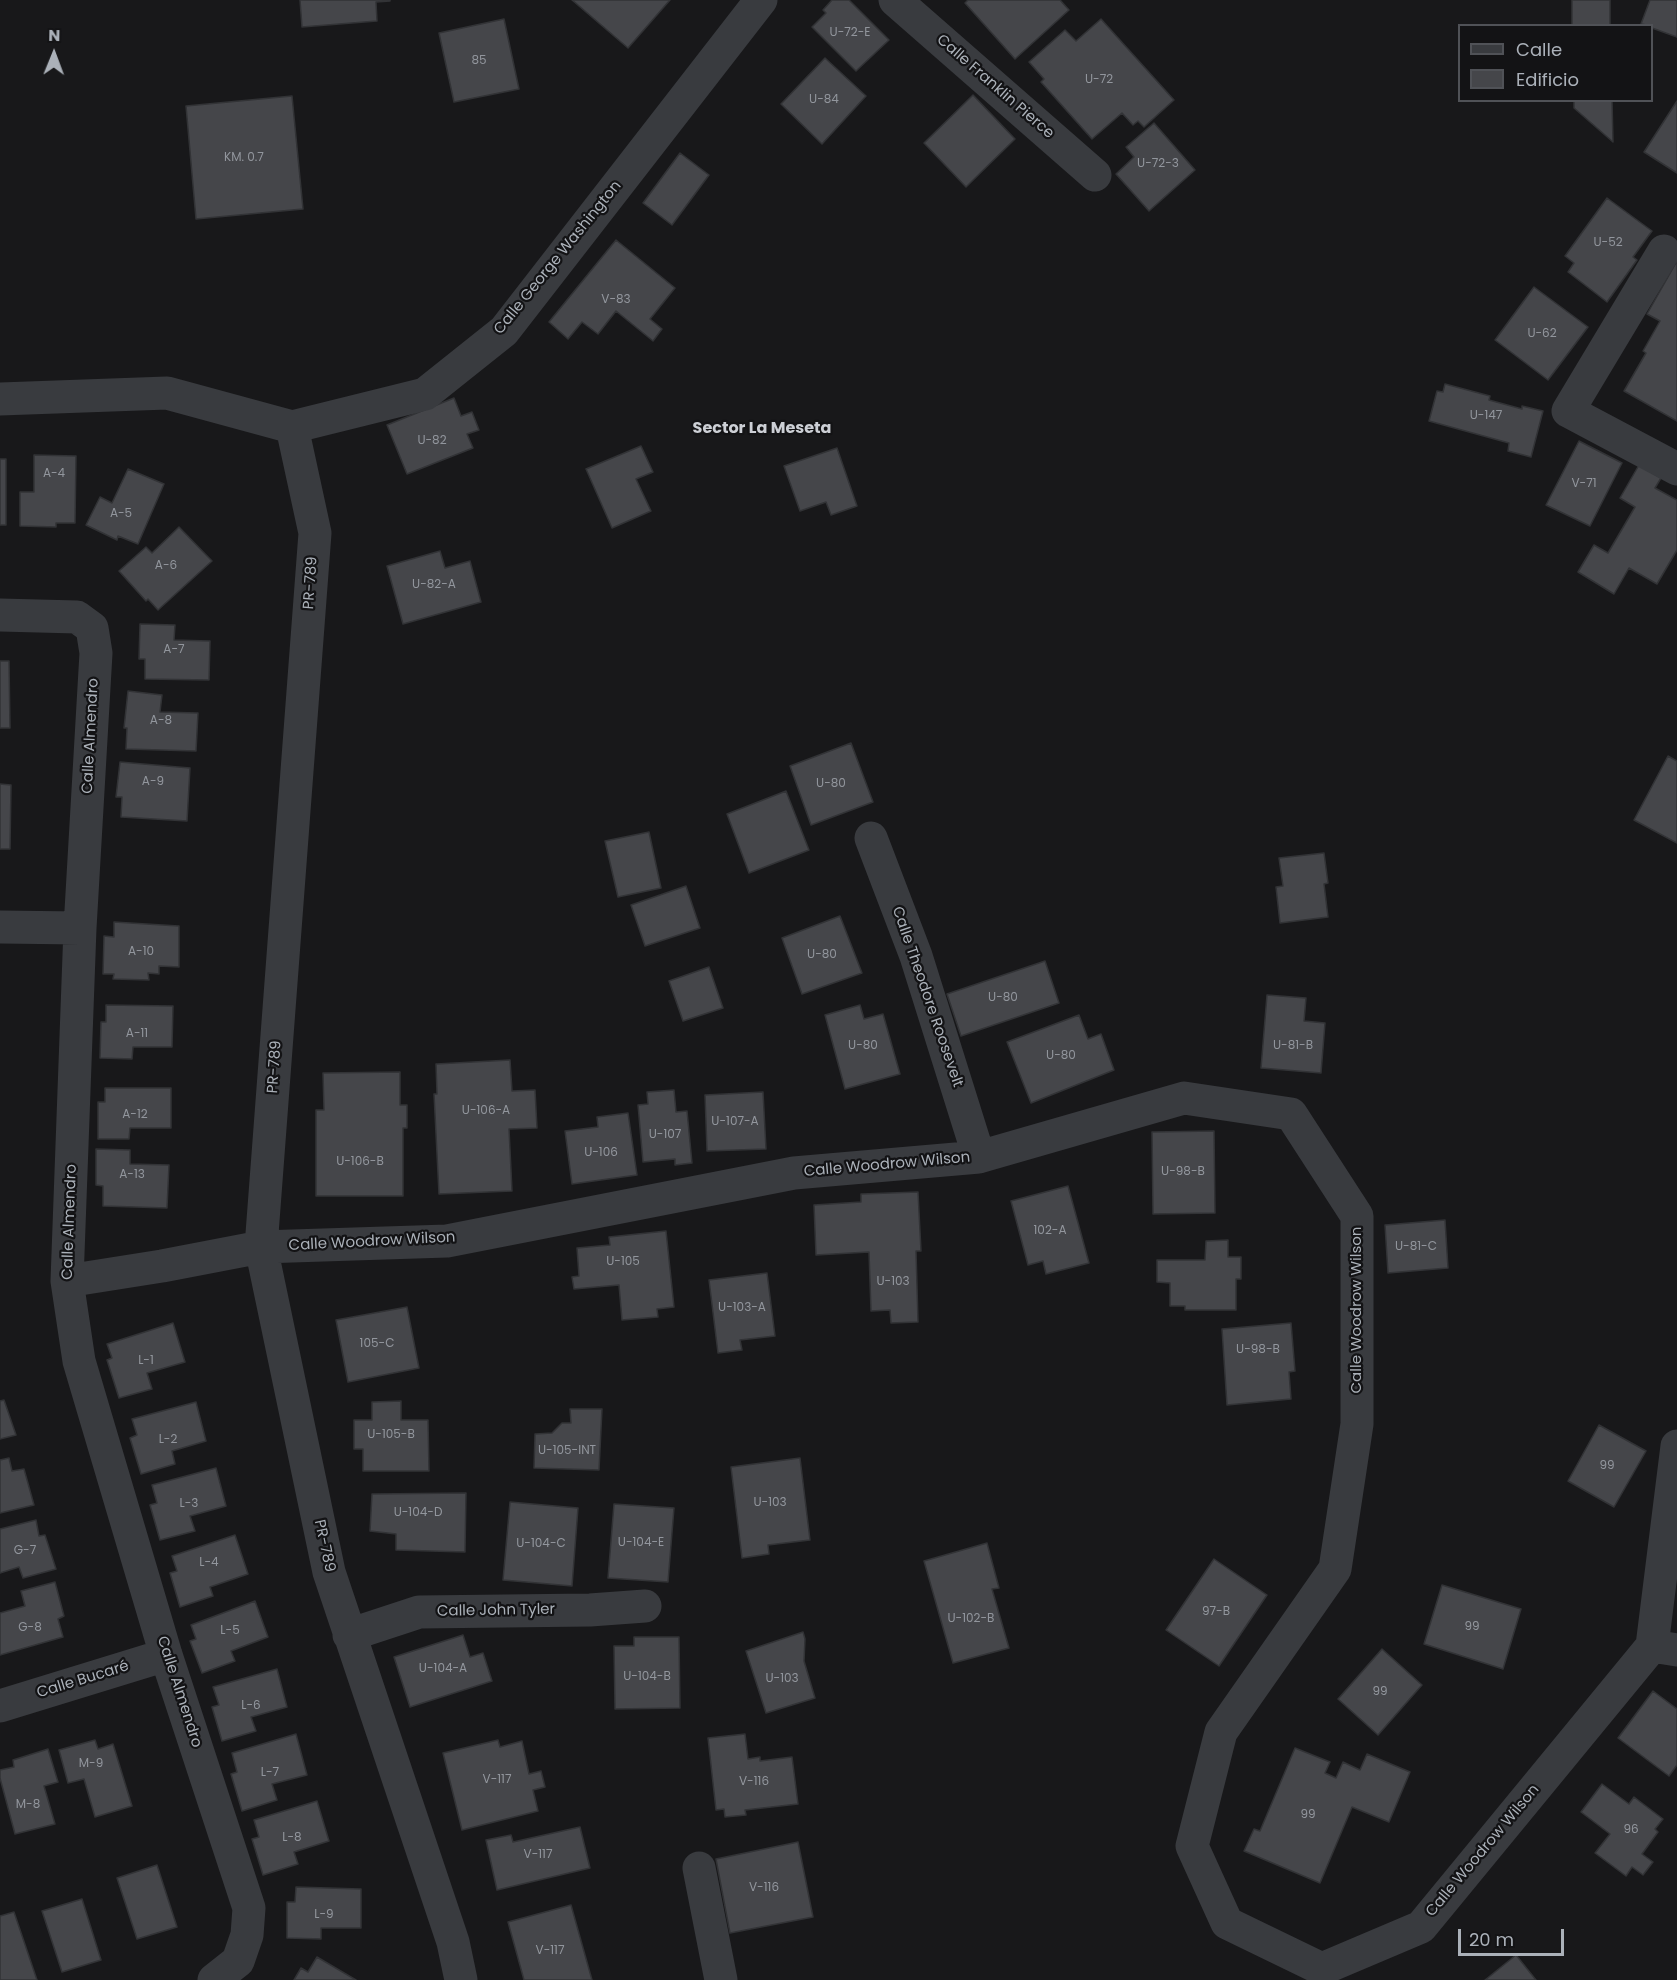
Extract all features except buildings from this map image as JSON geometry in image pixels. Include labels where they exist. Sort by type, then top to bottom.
[{"type":"street","name":"Calle George Washington","points":[[292,427],[425,394],[504,331],[761,0]]},
{"type":"street","name":"Calle Franklin Pierce","points":[[895,0],[1095,175]]},
{"type":"street","points":[[1664,251],[1568,411],[1677,469]]},
{"type":"street","points":[[0,399],[167,393],[292,427]]},
{"type":"street","name":"PR-789","points":[[292,427],[315,533],[261,1246],[329,1572],[453,1942],[461,1980]]},
{"type":"street","name":"Calle Almendro","points":[[0,615],[77,617],[92,628],[96,653],[80,928],[67,1281],[79,1361],[166,1655],[249,1908],[247,1935],[238,1961],[214,1980]]},
{"type":"street","name":"Calle Theodore Roosevelt","points":[[871,838],[916,956],[979,1157]]},
{"type":"street","points":[[0,927],[80,928]]},
{"type":"street","name":"Calle Woodrow Wilson","points":[[67,1281],[162,1266],[261,1246],[447,1241],[794,1173],[979,1157],[1184,1098],[1291,1114],[1358,1216],[1357,1424],[1335,1569],[1221,1732],[1192,1846],[1227,1923],[1322,1974],[1420,1927],[1664,1648]]},
{"type":"street","points":[[1664,1648],[1677,1446]]},
{"type":"street","name":"Calle John Tyler","points":[[349,1635],[419,1612],[590,1610],[645,1606]]},
{"type":"street","name":"Calle Bucaré","points":[[0,1706],[166,1655]]},
{"type":"street","points":[[699,1868],[722,1980]]},
{"type":"district","name":"Sector La Meseta","points":[[762,429]]}]
